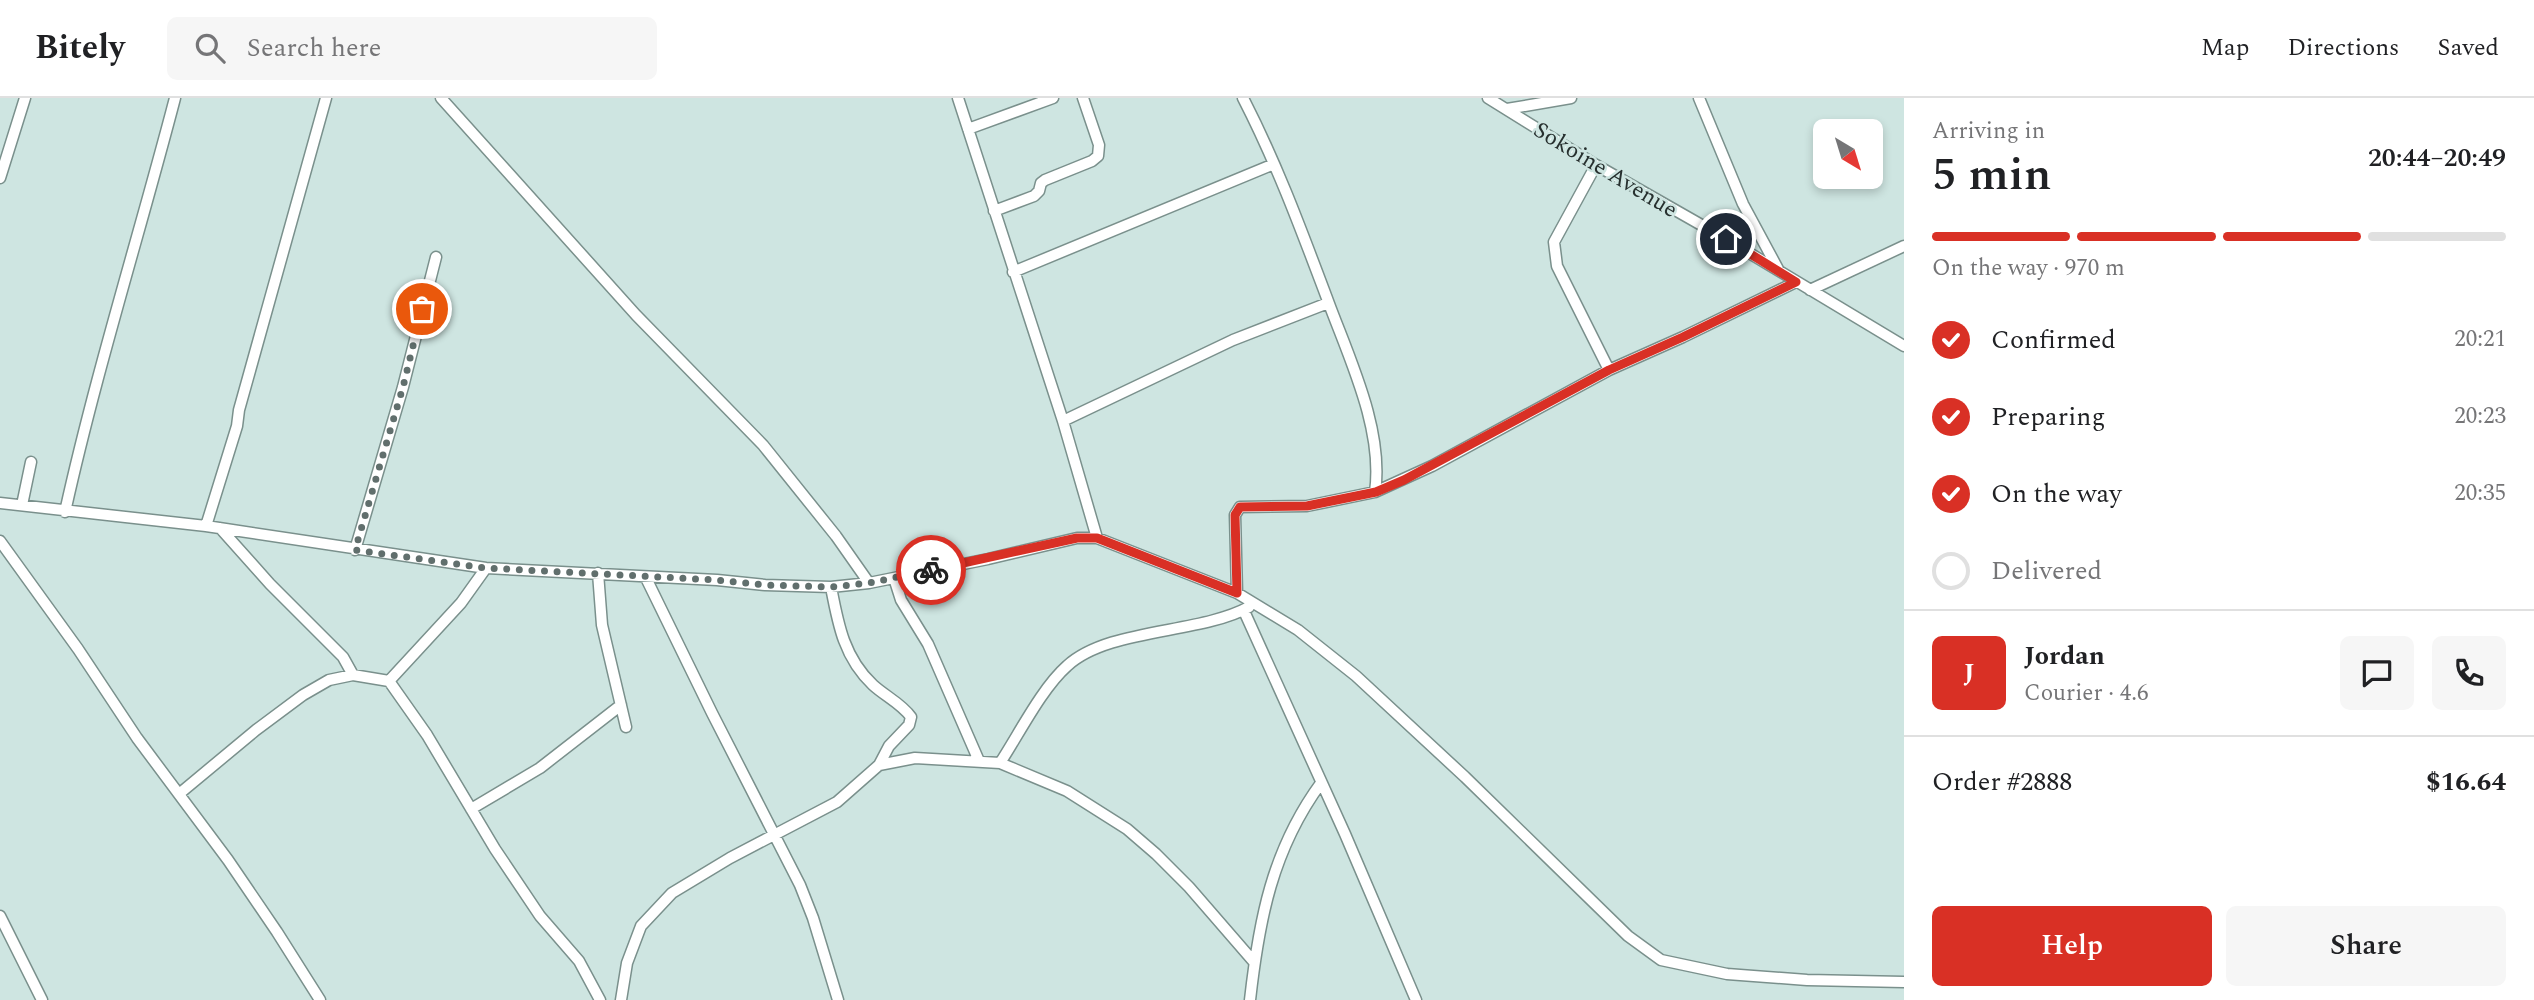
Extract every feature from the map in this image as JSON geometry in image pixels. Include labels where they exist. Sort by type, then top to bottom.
[{"type":"street","points":[[0,178],[25,98]]},
{"type":"street","points":[[65,512],[113,315],[149,197],[175,98]]},
{"type":"street","points":[[206,526],[237,426],[265,312],[326,98]]},
{"type":"street","points":[[441,98],[636,315],[763,445],[836,536],[869,583]]},
{"type":"street","points":[[958,98],[1063,421],[1097,538]]},
{"type":"street","points":[[968,128],[1053,98]]},
{"type":"street","points":[[993,211],[1034,196],[1045,180],[1093,161],[1098,156],[1098,145],[1083,98]]},
{"type":"street","points":[[1243,98],[1293,208],[1354,368],[1377,457],[1376,492]]},
{"type":"street","name":"Sokoine Avenue","points":[[1488,98],[1596,165],[1779,270],[1904,346]]},
{"type":"street","points":[[1507,109],[1571,98]]},
{"type":"street","points":[[1699,98],[1743,204],[1779,270]]},
{"type":"street","points":[[1013,272],[1274,164]]},
{"type":"street","points":[[1596,165],[1558,234],[1554,251],[1557,265],[1609,370]]},
{"type":"street","points":[[1810,290],[1904,246]]},
{"type":"street","points":[[355,550],[403,387],[436,257]]},
{"type":"street","points":[[1237,593],[1235,515],[1240,507],[1307,506],[1376,492],[1422,471],[1609,370],[1796,282]]},
{"type":"street","points":[[1063,421],[1233,340],[1328,303]]},
{"type":"street","points":[[22,505],[31,462]]},
{"type":"street","points":[[0,503],[206,526],[486,568],[765,585],[831,587],[869,583],[1077,538],[1097,538],[1237,593],[1298,630],[1356,676],[1465,777],[1628,936],[1661,960],[1727,974],[1807,980],[1904,982]]},
{"type":"street","points":[[220,528],[270,584],[343,657],[353,675]]},
{"type":"street","points":[[0,541],[277,932],[320,1000]]},
{"type":"street","points":[[389,681],[461,603],[486,568]]},
{"type":"street","points":[[598,573],[603,625],[626,727]]},
{"type":"street","points":[[646,578],[800,884],[838,1000]]},
{"type":"street","points":[[894,578],[901,600],[928,644],[979,761]]},
{"type":"street","points":[[621,1000],[627,963],[635,940],[650,914],[671,893],[775,834],[837,803],[879,765],[890,746],[909,725],[911,717],[875,687],[856,665],[842,640],[831,587]]},
{"type":"street","points":[[1000,763],[1052,681],[1078,657],[1099,647],[1244,611],[1254,605]]},
{"type":"street","points":[[1244,611],[1416,1000]]},
{"type":"street","points":[[179,794],[256,730],[303,695],[329,680],[353,675],[389,681],[427,735],[540,916],[579,961],[600,1000]]},
{"type":"street","points":[[471,808],[540,768],[621,705]]},
{"type":"street","points":[[879,765],[915,758],[1000,763],[1067,791],[1127,829],[1189,887],[1254,962]]},
{"type":"street","points":[[1250,1000],[1254,962],[1275,869],[1297,817],[1321,783]]},
{"type":"street","points":[[0,916],[42,1000]]},
{"type":"way so far","points":[[422,309],[403,387],[355,550],[486,568],[765,585],[831,587],[869,583],[931,570]]},
{"type":"route","points":[[931,570],[1077,538],[1097,538],[1237,593],[1235,515],[1240,507],[1307,506],[1376,492],[1404,480],[1609,370],[1796,282],[1726,239]]}]
